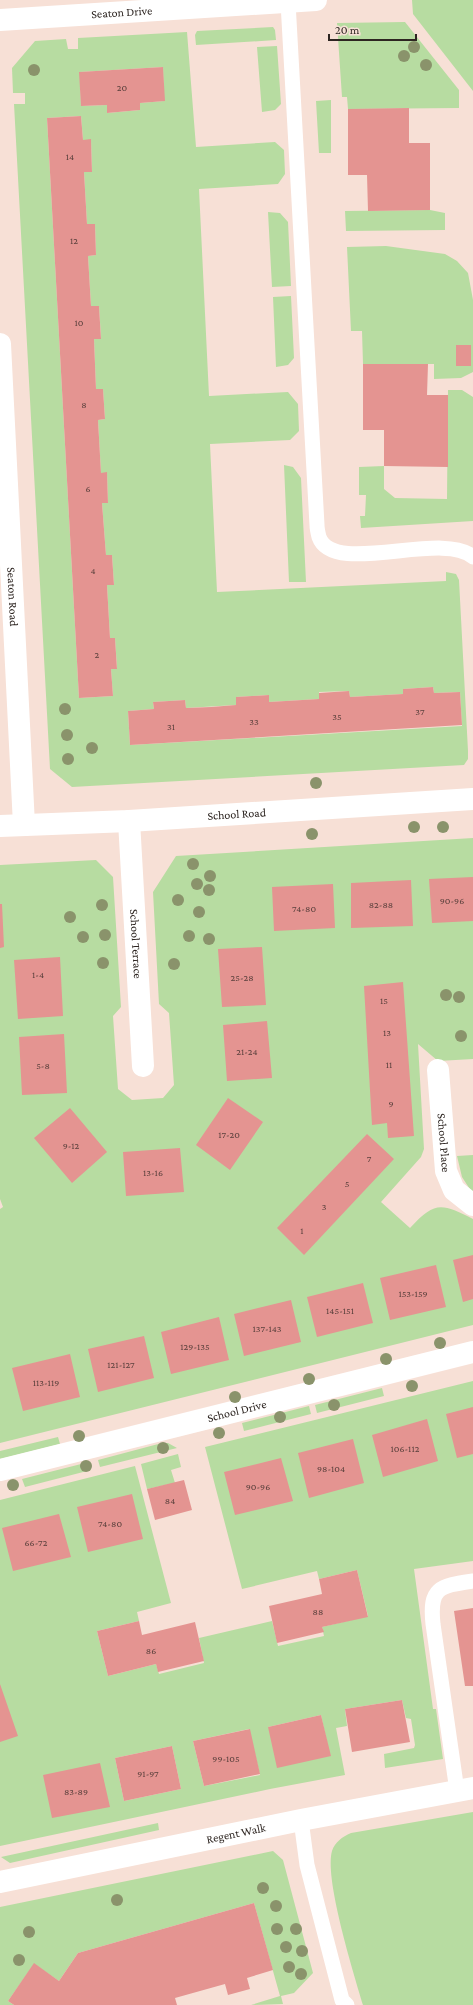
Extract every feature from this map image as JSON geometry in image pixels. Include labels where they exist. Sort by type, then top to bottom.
[{"type":"street","name":"Seaton Drive","points":[[0,20],[316,0]]},
{"type":"street","name":"Seaton Road","points":[[0,344],[24,825]]},
{"type":"street","name":"School Road","points":[[0,826],[129,821],[473,799]]},
{"type":"street","name":"School Terrace","points":[[129,821],[143,1066]]},
{"type":"street","name":"School Place","points":[[438,1070],[446,1171],[454,1190],[473,1205]]},
{"type":"street","name":"School Drive","points":[[0,1470],[473,1352]]},
{"type":"street","name":"Regent Walk","points":[[0,1882],[300,1820],[465,1789]]},
{"type":"lane","points":[[288,2],[316,517],[319,538],[330,549],[350,555],[449,548],[466,551],[473,557]]},
{"type":"lane","points":[[465,1789],[433,1624],[432,1602],[436,1593],[444,1587],[473,1582]]},
{"type":"lane","points":[[300,1820],[307,1865],[343,2004]]},
{"type":"green space","points":[[412,0],[473,0],[473,91],[413,14]]},
{"type":"green space","points":[[405,22],[459,90],[459,108],[348,109],[347,97],[342,97],[337,23]]},
{"type":"green space","points":[[273,27],[275,30],[276,40],[196,45],[195,35],[197,31]]},
{"type":"green space","points":[[187,32],[196,147],[275,142],[284,150],[285,174],[278,184],[199,189],[209,396],[288,392],[298,404],[299,431],[290,440],[210,444],[217,592],[446,581],[446,572],[456,574],[459,580],[468,751],[468,759],[464,765],[72,787],[50,769],[14,104],[25,104],[25,93],[13,93],[12,68],[35,41],[66,39],[68,49],[78,49],[78,38]],"holes":[[[163,67],[164,101],[140,103],[140,110],[107,113],[107,105],[81,106],[80,72]],[[81,116],[83,140],[91,140],[92,171],[84,172],[87,224],[95,224],[96,255],[88,256],[91,306],[99,306],[101,338],[94,339],[96,389],[103,389],[105,419],[98,420],[101,473],[107,473],[108,503],[102,503],[106,555],[112,555],[114,585],[107,585],[110,638],[115,638],[117,668],[111,669],[113,696],[79,698],[47,118]],[[433,687],[434,693],[460,692],[462,726],[130,745],[128,711],[154,709],[153,702],[185,700],[186,708],[236,705],[236,697],[269,695],[269,702],[319,699],[319,692],[349,691],[350,697],[403,694],[403,689]]]},
{"type":"green space","points":[[277,46],[281,104],[275,110],[262,112],[257,47]]},
{"type":"green space","points":[[331,100],[331,153],[319,153],[316,101]]},
{"type":"green space","points":[[430,210],[445,213],[445,230],[346,231],[345,211]]},
{"type":"green space","points":[[268,212],[280,213],[288,222],[291,286],[272,287]]},
{"type":"green space","points":[[386,246],[445,254],[457,261],[468,273],[473,300],[473,372],[461,378],[434,379],[434,364],[363,364],[362,331],[351,331],[347,247]]},
{"type":"green space","points":[[291,296],[294,358],[288,365],[276,367],[273,297]]},
{"type":"green space","points":[[448,390],[462,390],[473,397],[473,521],[361,528],[360,516],[365,516],[366,495],[359,495],[359,467],[384,466],[384,489],[395,498],[447,499]]},
{"type":"green space","points":[[284,465],[293,467],[301,478],[306,582],[289,582]]},
{"type":"green space","points":[[473,838],[473,1059],[438,1061],[418,1044],[424,1149],[421,1157],[381,1202],[410,1228],[426,1213],[439,1207],[453,1210],[473,1219],[473,1325],[0,1443],[0,1209],[3,1207],[0,1199],[0,865],[96,860],[113,877],[121,1007],[113,1016],[118,1089],[132,1100],[163,1098],[174,1085],[169,1013],[159,1004],[153,892],[176,856]]},
{"type":"green space","points":[[473,1155],[473,1194],[462,1177],[457,1156]]},
{"type":"green space","points":[[473,1381],[473,1561],[414,1569],[433,1709],[436,1709],[443,1759],[385,1768],[384,1754],[414,1748],[415,1745],[411,1719],[406,1718],[402,1700],[345,1709],[347,1726],[336,1728],[345,1775],[270,1789],[0,1846],[0,1500],[135,1466],[171,1603],[137,1612],[139,1621],[97,1631],[108,1676],[156,1664],[159,1674],[204,1663],[199,1638],[272,1621],[278,1646],[324,1636],[322,1627],[368,1616],[357,1570],[319,1579],[317,1571],[242,1589],[205,1447]],"holes":[[[321,1715],[330,1756],[268,1727]],[[249,1729],[260,1775],[204,1786],[193,1741]],[[172,1746],[181,1789],[124,1801],[115,1758]]]},
{"type":"green space","points":[[382,1388],[384,1396],[317,1413],[315,1405]]},
{"type":"green space","points":[[309,1406],[311,1414],[244,1431],[242,1423]]},
{"type":"green space","points":[[58,1437],[60,1444],[0,1459],[0,1451]]},
{"type":"green space","points":[[162,1443],[168,1443],[177,1448],[100,1467],[98,1460]]},
{"type":"green space","points":[[178,1454],[181,1467],[171,1470],[175,1483],[147,1489],[141,1464]]},
{"type":"green space","points":[[89,1462],[91,1470],[25,1487],[22,1479]]},
{"type":"green space","points":[[473,1812],[473,2005],[363,2005],[347,1950],[336,1904],[332,1883],[331,1864],[333,1848],[339,1840],[351,1833]]},
{"type":"green space","points":[[158,1823],[159,1830],[10,1863],[1,1857]]},
{"type":"green space","points":[[273,1851],[283,1860],[313,1973],[294,1993],[281,1996],[283,2004],[251,2005],[280,1996],[254,1903],[78,1953],[59,1981],[34,1964],[8,2001],[14,2005],[0,2005],[0,1907]]},
{"type":"building","points":[[163,67],[165,101],[140,103],[140,110],[107,113],[107,105],[81,106],[79,72]]},
{"type":"building","points":[[409,108],[409,143],[430,143],[430,210],[368,211],[367,175],[348,175],[348,109]]},
{"type":"building","points":[[81,116],[83,140],[91,139],[92,172],[84,172],[87,224],[95,224],[96,255],[88,256],[91,306],[99,306],[101,339],[94,339],[96,389],[103,389],[105,419],[98,420],[101,473],[107,472],[108,503],[102,503],[106,555],[112,555],[114,585],[107,585],[110,638],[115,638],[117,669],[111,669],[113,696],[79,698],[47,118]]},
{"type":"building","points":[[456,345],[471,345],[471,366],[456,366]]},
{"type":"building","points":[[363,364],[428,364],[427,395],[448,395],[448,467],[384,466],[384,430],[363,430]]},
{"type":"building","points":[[433,687],[434,693],[460,692],[462,725],[130,745],[128,711],[154,709],[153,702],[185,700],[186,708],[211,707],[236,705],[236,697],[269,695],[269,702],[319,699],[319,693],[349,691],[350,697],[403,694],[403,689]]},
{"type":"building","points":[[473,877],[473,921],[432,923],[429,879]]},
{"type":"building","points":[[411,880],[413,926],[351,928],[351,883]]},
{"type":"building","points":[[333,884],[335,928],[274,931],[272,887]]},
{"type":"building","points":[[0,904],[2,904],[4,947],[0,948]]},
{"type":"building","points":[[262,947],[266,1005],[222,1007],[218,949]]},
{"type":"building","points":[[60,957],[63,1016],[18,1019],[14,960]]},
{"type":"building","points":[[403,982],[414,1136],[388,1138],[387,1123],[372,1125],[364,986]]},
{"type":"building","points":[[267,1021],[272,1078],[227,1081],[223,1025]]},
{"type":"building","points":[[64,1034],[67,1093],[22,1095],[19,1037]]},
{"type":"building","points":[[228,1098],[263,1122],[230,1170],[196,1145]]},
{"type":"building","points":[[70,1108],[107,1152],[72,1183],[34,1138]]},
{"type":"building","points":[[367,1134],[394,1159],[304,1255],[277,1228]]},
{"type":"building","points":[[180,1148],[184,1192],[126,1196],[123,1152]]},
{"type":"building","points":[[473,1255],[473,1299],[463,1302],[453,1260]]},
{"type":"building","points":[[436,1265],[446,1307],[390,1320],[380,1278]]},
{"type":"building","points":[[363,1283],[373,1323],[317,1337],[307,1297]]},
{"type":"building","points":[[291,1300],[301,1342],[244,1356],[234,1314]]},
{"type":"building","points":[[219,1317],[229,1360],[171,1374],[161,1332]]},
{"type":"building","points":[[144,1336],[154,1378],[98,1392],[88,1349]]},
{"type":"building","points":[[70,1354],[80,1397],[23,1411],[12,1368]]},
{"type":"building","points":[[473,1407],[473,1454],[457,1458],[446,1414]]},
{"type":"building","points":[[427,1419],[438,1461],[383,1477],[372,1435]]},
{"type":"building","points":[[353,1439],[364,1483],[309,1498],[298,1453]]},
{"type":"building","points":[[281,1458],[293,1501],[235,1515],[224,1472]]},
{"type":"building","points":[[184,1480],[192,1510],[155,1520],[147,1489]]},
{"type":"building","points":[[132,1494],[143,1539],[88,1552],[77,1507]]},
{"type":"building","points":[[59,1514],[71,1557],[13,1571],[2,1528]]},
{"type":"building","points":[[357,1570],[368,1617],[322,1627],[324,1632],[277,1643],[269,1606],[322,1594],[319,1579]]},
{"type":"building","points":[[473,1608],[473,1686],[465,1686],[454,1611]]},
{"type":"building","points":[[139,1621],[142,1635],[195,1622],[204,1661],[158,1672],[156,1664],[108,1676],[97,1631]]},
{"type":"building","points":[[0,1684],[18,1736],[0,1742]]},
{"type":"building","points":[[402,1700],[410,1742],[352,1752],[345,1709]]},
{"type":"building","points":[[321,1715],[331,1756],[277,1768],[268,1727]]},
{"type":"building","points":[[250,1729],[260,1774],[204,1786],[193,1741]]},
{"type":"building","points":[[172,1746],[181,1789],[124,1801],[115,1758]]},
{"type":"building","points":[[100,1763],[110,1807],[52,1818],[43,1775]]},
{"type":"building","points":[[254,1903],[273,1970],[247,1978],[250,1989],[228,1995],[225,1984],[175,1998],[177,2005],[14,2005],[8,2001],[34,1963],[59,1981],[78,1953]]}]
